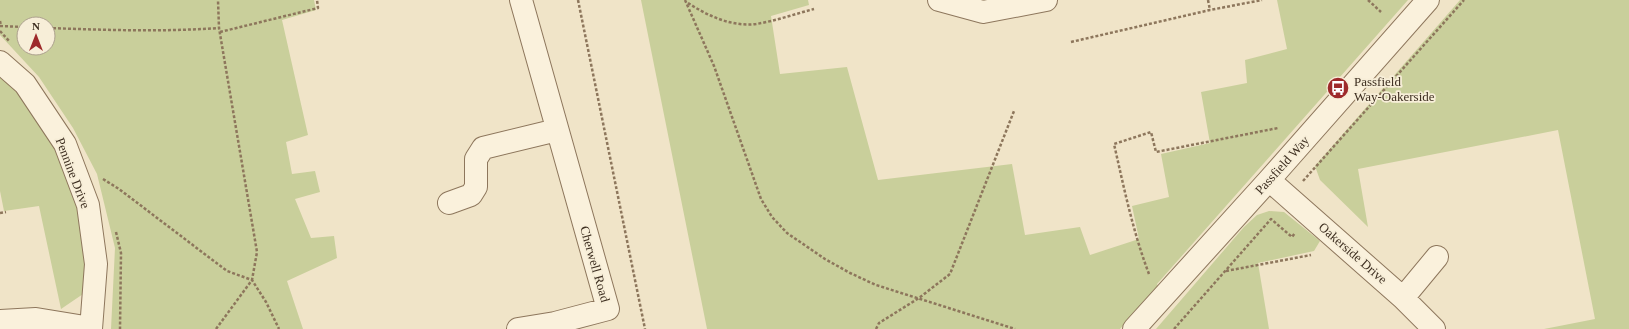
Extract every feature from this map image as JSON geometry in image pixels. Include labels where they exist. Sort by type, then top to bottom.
[{"type":"street","name":"Cherwell Road","points":[[518,329],[555,323],[608,309],[521,0]]},
{"type":"street","points":[[939,0],[983,12],[1034,8]]},
{"type":"street","name":"Passfield Way","points":[[1134,329],[1269,180],[1428,0]]},
{"type":"street","name":"Pennine Drive","points":[[0,62],[25,84],[65,144],[88,205],[96,264],[91,329]]},
{"type":"street","points":[[449,203],[471,195],[476,188],[476,159],[482,148],[557,130]]},
{"type":"street","name":"Oakerside Drive","points":[[1269,180],[1403,298],[1434,329]]},
{"type":"street","points":[[1403,298],[1437,257]]},
{"type":"street","points":[[0,321],[36,319],[91,329]]},
{"type":"path","points":[[216,329],[252,280],[257,252],[219,28],[218,0]]},
{"type":"path","points":[[220,32],[318,8],[317,0]]},
{"type":"path","points":[[578,0],[645,329]]},
{"type":"path","points":[[1208,0],[1210,10]]},
{"type":"path","points":[[1071,42],[1210,10],[1262,0]]},
{"type":"path","points":[[1368,0],[1381,12]]},
{"type":"path","points":[[1303,181],[1464,0]]},
{"type":"path","points":[[686,1],[700,11],[735,23],[756,24],[814,9]]},
{"type":"path","points":[[686,1],[714,66],[761,199],[772,217],[787,233],[825,259],[850,273],[876,284],[1015,329]]},
{"type":"path","points":[[0,21],[1,26],[16,27]]},
{"type":"path","points":[[56,28],[137,31],[219,28]]},
{"type":"path","points":[[876,329],[879,323],[919,298],[950,274],[1014,111]]},
{"type":"path","points":[[1149,274],[1138,246],[1114,144],[1151,132],[1156,152],[1278,128]]},
{"type":"path","points":[[103,178],[227,271],[252,280],[266,302],[279,329]]},
{"type":"path","points":[[0,213],[6,212]]},
{"type":"path","points":[[1174,329],[1272,219],[1292,237]]},
{"type":"path","points":[[1225,271],[1311,255]]},
{"type":"green space","points":[[0,0],[314,0],[316,10],[282,20],[308,135],[286,142],[292,174],[315,171],[320,192],[295,199],[311,238],[334,236],[337,258],[287,281],[303,329],[111,329],[115,248],[97,174],[73,128],[39,77],[20,56],[56,56],[56,16],[16,16],[16,52],[0,35]]},
{"type":"green space","points":[[641,0],[808,0],[809,5],[771,16],[780,74],[847,67],[878,180],[1012,164],[1025,235],[1080,227],[1090,255],[1139,239],[1132,206],[1169,197],[1161,154],[1210,143],[1201,92],[1247,83],[1245,60],[1287,49],[1277,0],[1408,0],[1157,284],[1158,286],[1120,329],[707,329]]},
{"type":"green space","points":[[1460,0],[1629,0],[1629,329],[1544,329],[1595,319],[1558,130],[1358,169],[1368,227],[1320,180],[1315,166]]},
{"type":"green space","points":[[0,70],[22,95],[55,149],[81,208],[90,264],[86,292],[61,309],[39,206],[4,211],[0,191]]},
{"type":"green space","points":[[1269,211],[1284,212],[1320,241],[1314,251],[1258,263],[1269,329],[1156,329],[1244,227],[1257,215]]},
{"type":"place","name":"Passfield Way-Oakerside","points":[[1338,88]]}]
